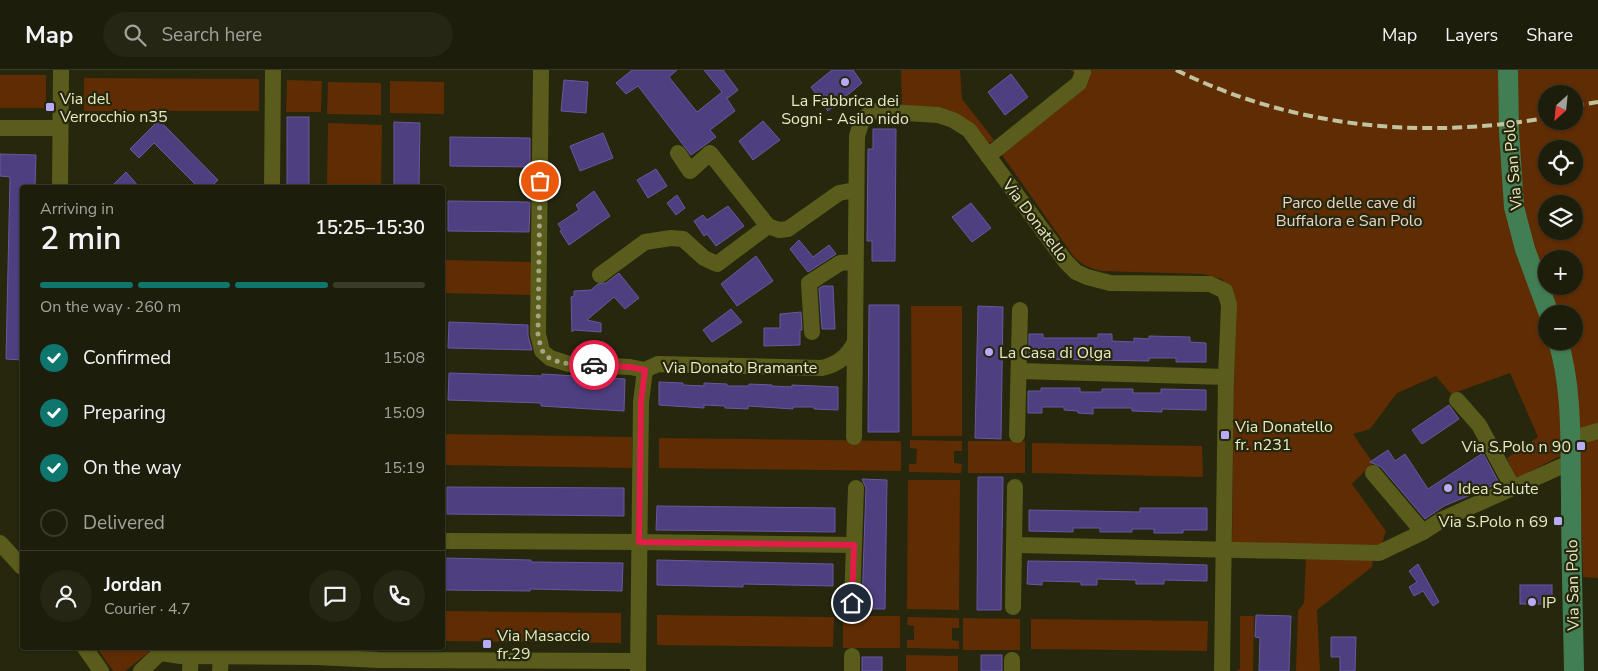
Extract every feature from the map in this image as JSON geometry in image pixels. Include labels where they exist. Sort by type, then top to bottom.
[{"type":"main road","name":"Via San Polo","points":[[1508,70],[1508,122],[1514,207],[1525,249],[1546,305]]},
{"type":"main road","name":"Via San Polo","points":[[1560,350],[1568,389],[1574,671]]},
{"type":"street","points":[[60,185],[61,70]]},
{"type":"street","points":[[272,185],[273,70]]},
{"type":"street","name":"Via Donato Bramante","points":[[541,70],[538,334],[542,351],[550,358],[569,364],[630,367],[645,370],[658,364],[822,368],[834,365],[842,360],[850,352],[855,342]]},
{"type":"street","points":[[988,156],[1079,82],[1082,70]]},
{"type":"street","name":"Via Donatello","points":[[855,190],[857,136],[862,120],[873,111],[938,115],[954,120],[969,130],[1066,262],[1076,272],[1110,283],[1210,284],[1225,291],[1229,306],[1226,377],[1222,671]]},
{"type":"street","points":[[0,128],[60,128]]},
{"type":"street","points":[[678,153],[690,171],[710,153],[768,226],[779,230],[788,229],[839,193],[855,190],[854,437]]},
{"type":"street","points":[[600,275],[645,242],[656,239],[683,239],[704,258],[717,264],[768,226]]},
{"type":"street","points":[[812,332],[809,283],[840,263],[855,262]]},
{"type":"street","points":[[1017,435],[1020,310]]},
{"type":"street","name":"Via Donato Bramante","points":[[638,666],[641,402],[645,370]]},
{"type":"street","points":[[1019,370],[1226,377]]},
{"type":"street","points":[[1457,400],[1479,425],[1513,488]]},
{"type":"street","points":[[1570,440],[1598,431]]},
{"type":"street","points":[[1014,545],[1379,553],[1423,532],[1444,519],[1571,462]]},
{"type":"street","points":[[1373,473],[1423,532]]},
{"type":"street","points":[[1013,607],[1015,487]]},
{"type":"street","points":[[852,603],[856,488]]},
{"type":"street","points":[[445,541],[854,545]]},
{"type":"street","points":[[0,543],[20,559]]},
{"type":"street","points":[[86,650],[102,671]]},
{"type":"street","points":[[141,671],[160,650],[190,663],[220,663],[268,652],[379,660],[638,666]]},
{"type":"green space","points":[[901,70],[960,70],[962,99],[994,140],[988,144],[970,123],[955,113],[938,109],[902,107]]},
{"type":"green space","name":"Parco delle cave di Buffalora e San Polo","points":[[1070,70],[1598,70],[1598,578],[1583,577],[1579,457],[1558,457],[1516,479],[1507,458],[1538,437],[1510,373],[1451,394],[1436,376],[1397,393],[1370,429],[1353,434],[1373,463],[1352,484],[1386,531],[1381,547],[1232,543],[1235,302],[1226,284],[1222,279],[1202,274],[1102,271],[1084,264],[1074,257],[1002,155],[1086,81]]},
{"type":"green space","points":[[0,75],[46,75],[46,108],[0,108]]},
{"type":"green space","points":[[84,78],[259,79],[259,111],[84,111]]},
{"type":"green space","points":[[287,80],[322,81],[321,112],[286,112]]},
{"type":"green space","points":[[390,81],[444,82],[444,114],[390,113]]},
{"type":"green space","points":[[328,82],[381,83],[381,115],[327,114]]},
{"type":"green space","points":[[328,123],[382,125],[381,185],[327,185]]},
{"type":"green space","points":[[445,260],[532,262],[532,295],[445,293]]},
{"type":"green space","points":[[911,306],[962,306],[962,436],[912,436]]},
{"type":"green space","points":[[445,434],[632,437],[632,468],[445,465]]},
{"type":"green space","points":[[659,438],[901,441],[901,471],[659,468]]},
{"type":"green space","points":[[910,440],[962,441],[962,451],[954,451],[954,463],[962,464],[961,473],[909,472],[909,464],[916,464],[917,449],[910,448]]},
{"type":"green space","points":[[968,441],[1025,441],[1025,473],[968,473]]},
{"type":"green space","points":[[1032,443],[1202,446],[1203,477],[1032,473]]},
{"type":"green space","points":[[908,480],[960,480],[959,610],[907,609]]},
{"type":"green space","points":[[1306,556],[1373,558],[1372,567],[1317,610],[1320,671],[1296,671],[1298,611],[1304,603]]},
{"type":"green space","points":[[445,611],[621,613],[621,643],[445,641]]},
{"type":"green space","points":[[657,615],[834,617],[833,647],[657,645]]},
{"type":"green space","points":[[843,616],[900,616],[900,648],[843,648]]},
{"type":"green space","points":[[1240,616],[1254,616],[1253,671],[1236,671],[1240,669]]},
{"type":"green space","points":[[908,617],[959,618],[959,628],[952,628],[952,640],[959,641],[959,649],[907,648],[907,640],[914,640],[914,626],[907,625]]},
{"type":"green space","points":[[963,618],[1020,619],[1020,650],[963,650]]},
{"type":"green space","points":[[1031,619],[1208,621],[1207,651],[1031,649]]},
{"type":"green space","points":[[98,650],[149,650],[125,671],[113,671]]},
{"type":"green space","points":[[906,655],[958,656],[958,671],[906,671]]},
{"type":"building","points":[[632,70],[677,70],[669,77],[697,112],[722,92],[704,70],[723,70],[738,90],[728,98],[726,97],[735,111],[710,130],[716,137],[691,155],[638,86],[626,94],[616,83]]},
{"type":"building","points":[[832,70],[853,70],[862,83],[828,111],[811,87]]},
{"type":"building","points":[[1011,74],[1028,97],[1005,115],[988,92]]},
{"type":"building","points":[[564,80],[588,82],[586,113],[561,111]]},
{"type":"building","points":[[287,117],[309,117],[309,185],[287,185]]},
{"type":"building","points":[[159,120],[218,180],[213,185],[196,185],[154,143],[139,158],[130,149]]},
{"type":"building","points":[[763,121],[780,140],[753,160],[739,141]]},
{"type":"building","points":[[394,122],[420,123],[419,185],[394,185]]},
{"type":"building","points":[[873,129],[896,129],[895,261],[872,261],[872,241],[867,241],[868,149],[873,149]]},
{"type":"building","points":[[603,133],[613,158],[580,171],[570,146]]},
{"type":"building","points":[[450,137],[530,138],[530,167],[450,166]]},
{"type":"building","points":[[0,154],[36,155],[35,185],[20,185],[20,360],[6,359],[10,177],[0,176]]},
{"type":"building","points":[[656,169],[667,186],[648,198],[637,180]]},
{"type":"building","points":[[126,172],[137,185],[113,185]]},
{"type":"building","points":[[594,191],[610,216],[569,245],[558,224],[579,210],[576,205]]},
{"type":"building","points":[[677,195],[685,208],[676,215],[667,203]]},
{"type":"building","points":[[448,201],[530,202],[529,232],[448,231]]},
{"type":"building","points":[[971,203],[991,228],[972,242],[952,217]]},
{"type":"building","points":[[728,206],[744,226],[716,246],[707,234],[704,236],[694,221],[703,215],[707,220]]},
{"type":"building","points":[[799,240],[813,257],[829,245],[836,254],[808,272],[790,249]]},
{"type":"building","points":[[756,256],[773,281],[737,306],[721,284]]},
{"type":"building","points":[[619,273],[639,298],[625,309],[614,297],[587,320],[601,323],[601,332],[574,330],[572,332],[571,297],[574,296],[574,291],[591,290],[598,284],[606,283]]},
{"type":"building","points":[[833,286],[835,329],[822,329],[819,288]]},
{"type":"building","points":[[869,305],[899,305],[899,432],[868,432]]},
{"type":"building","points":[[978,306],[1003,307],[1001,439],[975,438]]},
{"type":"building","points":[[731,309],[742,322],[712,342],[703,330]]},
{"type":"building","points":[[801,312],[802,330],[800,330],[800,345],[764,346],[764,328],[780,328],[780,314]]},
{"type":"building","points":[[449,322],[528,325],[528,336],[532,350],[448,348]]},
{"type":"building","points":[[1029,334],[1043,334],[1043,338],[1098,338],[1098,334],[1112,334],[1112,341],[1134,342],[1134,338],[1149,339],[1149,336],[1190,337],[1190,342],[1206,343],[1206,362],[1176,362],[1176,358],[1149,358],[1149,361],[1042,359],[1042,356],[1029,356]]},
{"type":"building","points":[[449,373],[542,376],[542,374],[625,379],[624,411],[541,406],[541,403],[448,400]]},
{"type":"building","points":[[659,382],[704,386],[704,383],[727,384],[727,386],[749,386],[749,384],[792,387],[792,385],[838,387],[838,410],[814,409],[814,407],[793,407],[793,409],[748,406],[748,409],[704,405],[704,408],[659,405]]},
{"type":"building","points":[[1041,388],[1080,388],[1080,392],[1102,392],[1102,389],[1133,389],[1133,393],[1161,393],[1161,389],[1206,390],[1206,410],[1162,409],[1162,412],[1132,411],[1132,408],[1093,408],[1093,414],[1064,410],[1064,407],[1042,407],[1042,413],[1028,413],[1028,391],[1041,391]]},
{"type":"building","points":[[1449,405],[1459,419],[1422,444],[1412,430]]},
{"type":"building","points":[[1388,450],[1395,461],[1405,454],[1428,489],[1483,453],[1499,483],[1444,506],[1425,519],[1381,467],[1370,462]]},
{"type":"building","points":[[978,477],[1003,477],[1001,610],[977,610]]},
{"type":"building","points":[[862,479],[887,480],[885,609],[860,609],[862,603],[866,488]]},
{"type":"building","points":[[447,487],[624,488],[624,516],[447,514]]},
{"type":"building","points":[[657,506],[835,508],[835,532],[656,530]]},
{"type":"building","points":[[1140,508],[1207,508],[1207,530],[1183,530],[1183,533],[1154,533],[1154,529],[1132,529],[1132,532],[1100,532],[1100,528],[1073,528],[1073,532],[1029,531],[1029,510],[1140,512]]},
{"type":"building","points":[[445,558],[531,560],[531,562],[623,563],[622,591],[445,590]]},
{"type":"building","points":[[657,560],[833,564],[833,586],[743,584],[743,587],[657,585]]},
{"type":"building","points":[[1028,561],[1207,565],[1207,581],[1164,580],[1164,584],[1136,584],[1136,580],[1097,579],[1097,585],[1081,585],[1081,582],[1042,581],[1042,585],[1027,584]]},
{"type":"building","points":[[1418,564],[1439,602],[1433,606],[1423,591],[1414,596],[1409,587],[1417,582],[1409,571]]},
{"type":"building","points":[[1520,585],[1552,585],[1552,604],[1520,604]]},
{"type":"building","points":[[1256,615],[1291,616],[1289,671],[1259,671],[1260,638],[1255,637]]},
{"type":"building","points":[[1331,637],[1356,637],[1355,671],[1340,671],[1340,657],[1331,657]]},
{"type":"building","points":[[981,655],[1002,655],[1002,671],[981,671]]},
{"type":"building","points":[[862,657],[882,657],[882,671],[862,671]]},
{"type":"railway","points":[[1176,70],[1220,89],[1265,105],[1357,124],[1404,128],[1451,128],[1498,125],[1538,119]]},
{"type":"railway","points":[[1583,104],[1598,102]]},
{"type":"way so far","points":[[540,181],[538,334],[542,351],[550,358],[569,364],[594,365]]},
{"type":"place","name":"La Fabbrica dei Sogni - Asilo nido","points":[[845,82]]},
{"type":"place","name":"Via del Verrocchio n35","points":[[50,107]]},
{"type":"place","name":"La Casa di Olga","points":[[989,352]]},
{"type":"place","name":"Via Donatello fr. n231","points":[[1225,435]]},
{"type":"place","name":"Via S.Polo n 90","points":[[1581,446]]},
{"type":"place","name":"Idea Salute","points":[[1448,488]]},
{"type":"place","name":"Via S.Polo n 69","points":[[1558,521]]},
{"type":"place","name":"IP","points":[[1532,602]]},
{"type":"place","name":"Via Masaccio fr.29","points":[[487,644]]},
{"type":"route","points":[[594,365],[630,367],[645,370],[641,402],[639,542],[854,545],[852,603]]}]
